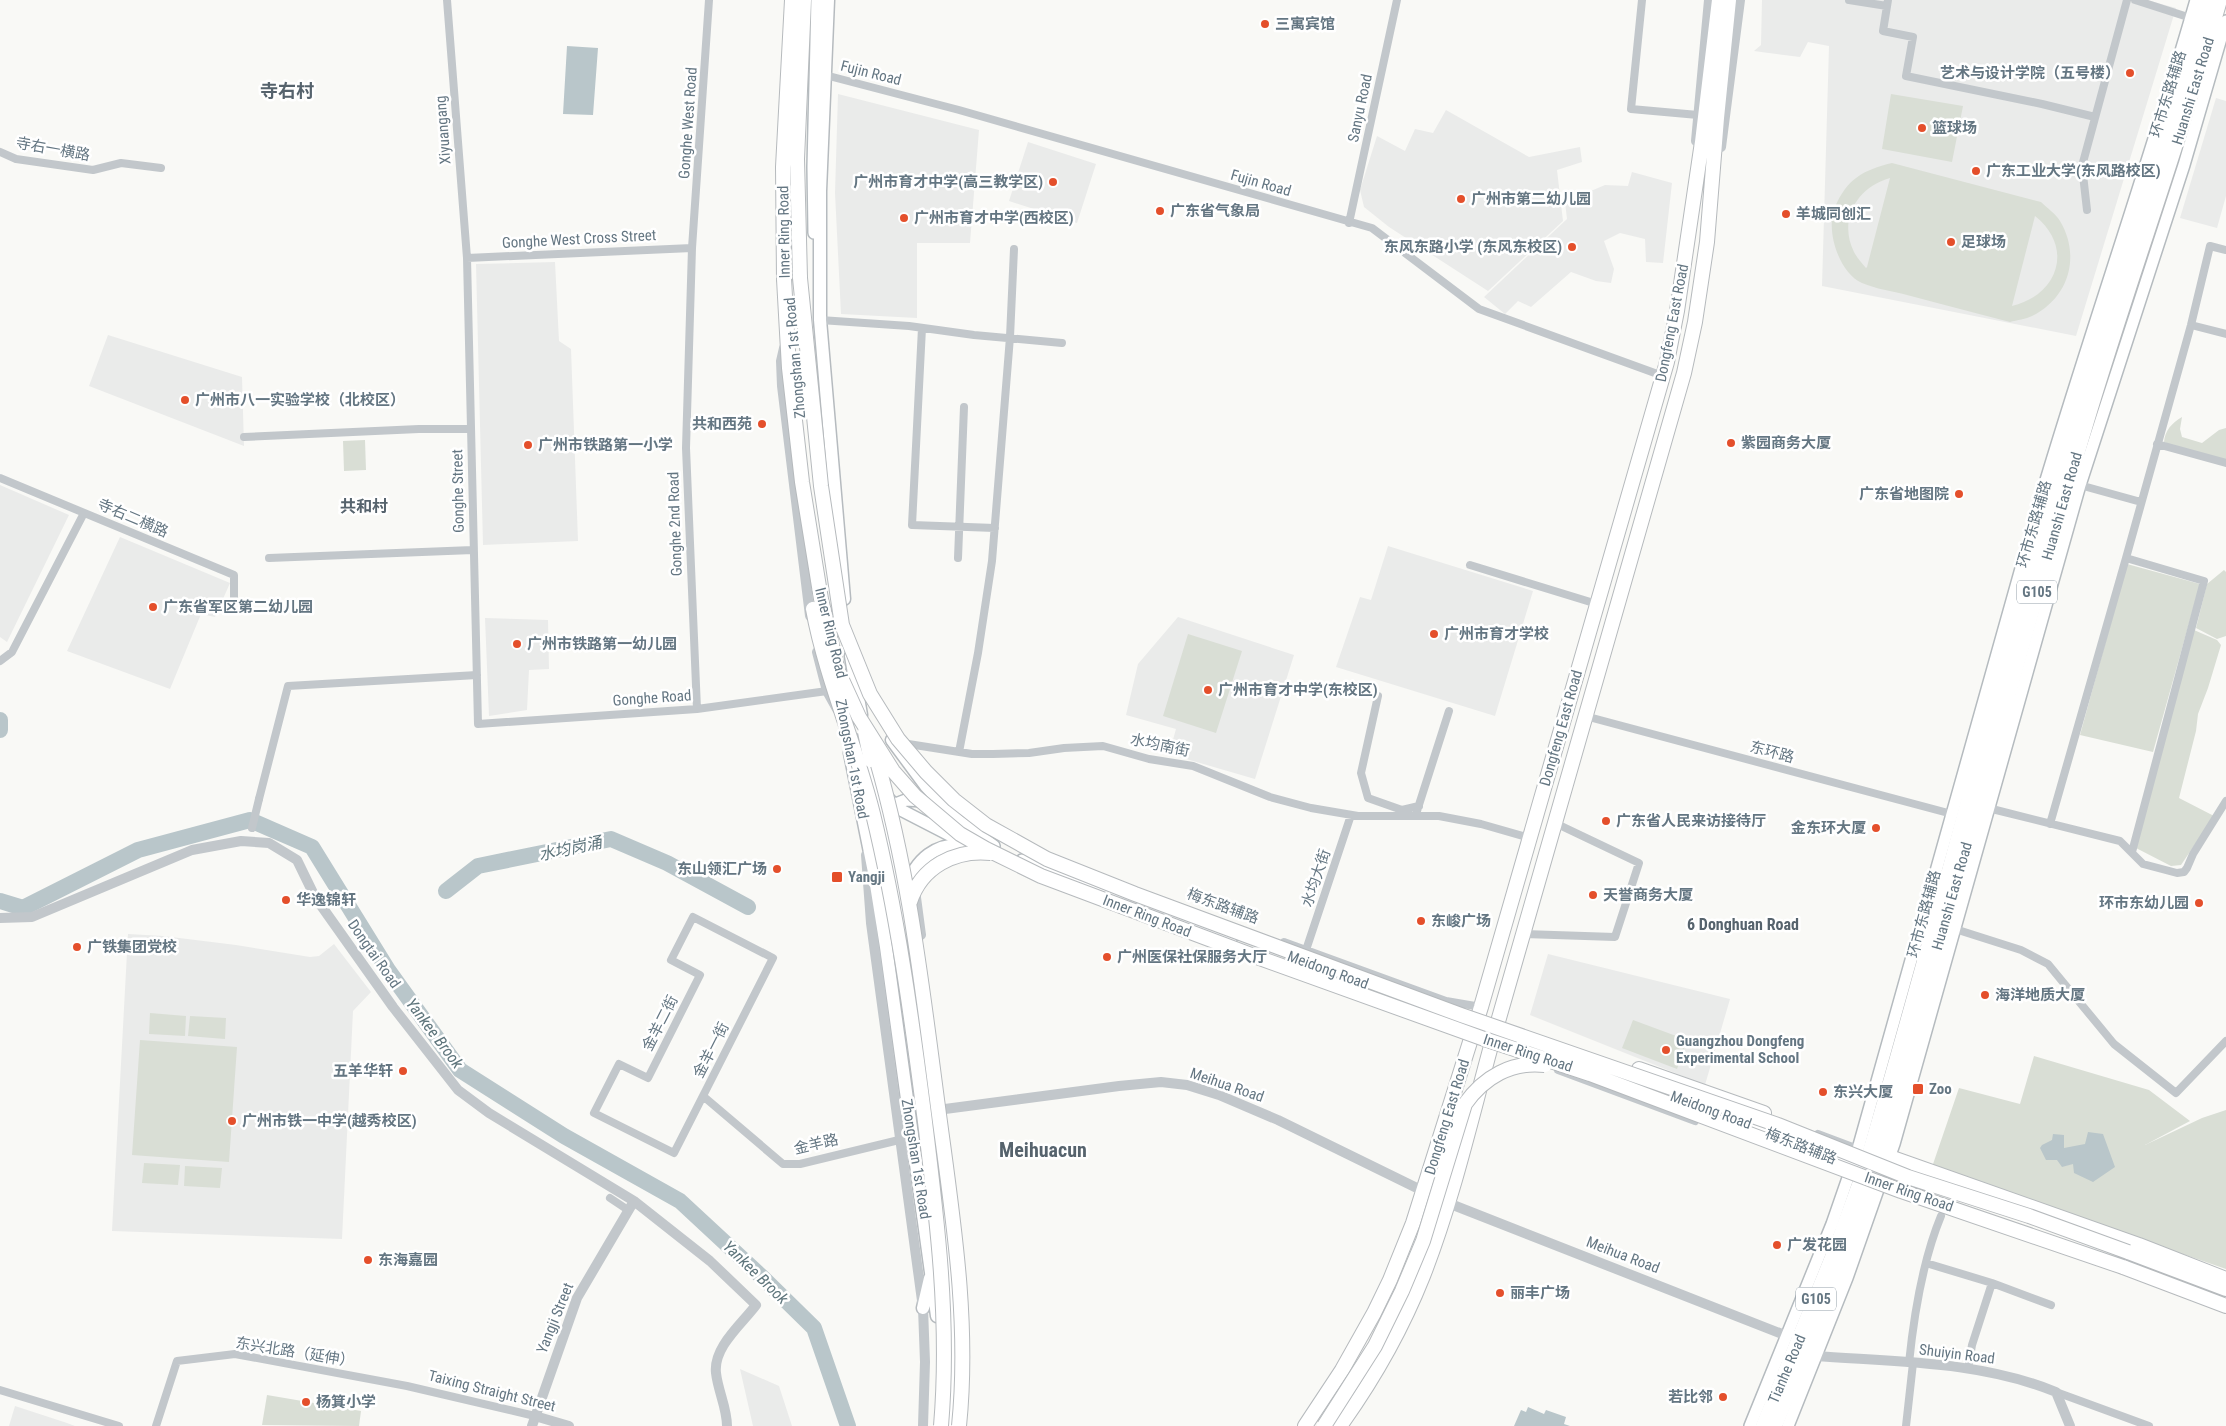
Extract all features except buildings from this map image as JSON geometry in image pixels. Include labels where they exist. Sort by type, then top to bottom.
[{"type":"highway","name":"Inner Ring Road","points":[[792,0],[783,167],[783,256],[789,368],[802,482],[820,599],[832,649],[844,685],[859,717],[893,771],[914,796],[960,834],[1041,876],[1336,986],[1590,1074],[1901,1191],[2226,1306]]},
{"type":"highway","name":"Inner Ring Road","points":[[804,0],[797,150],[800,278],[821,486],[842,625],[860,673],[880,711],[911,756],[954,800],[986,825],[1028,850],[1135,894],[1407,996],[1778,1125],[1908,1177],[2028,1216],[2226,1290]]},
{"type":"highway","name":"Dongfeng East Road","points":[[1305,1426],[1342,1370],[1382,1297],[1406,1241],[1481,1007],[1663,376],[1677,311],[1720,0]]},
{"type":"highway","name":"Dongfeng East Road","points":[[1340,1426],[1368,1384],[1411,1303],[1428,1262],[1448,1203],[1493,1037],[1684,373],[1697,314],[1711,210],[1717,118],[1729,0]]},
{"type":"highway","name":"Huanshi East Road","points":[[1858,1164],[2049,511],[2103,332],[2168,136],[2208,0]]},
{"type":"highway","name":"Huanshi East Road","points":[[1868,1189],[1983,806],[2075,483],[2103,368],[2190,105],[2220,0]]},
{"type":"highway","points":[[802,482],[808,569],[814,617],[822,650],[872,810],[909,1000]]},
{"type":"highway","points":[[842,625],[855,685],[892,812],[914,924],[959,1272],[963,1344],[958,1426]]},
{"type":"highway","points":[[941,1426],[945,1347],[940,1249],[909,1000],[904,935],[912,896],[921,879],[946,860],[959,855],[980,852],[999,854],[1135,894]]},
{"type":"highway","points":[[1407,996],[1538,1033],[1764,1113]]},
{"type":"highway","points":[[1324,1426],[1356,1378],[1393,1310],[1423,1241],[1461,1113],[1471,1096],[1489,1080],[1516,1066],[1546,1065],[1719,1122]]},
{"type":"highway","points":[[1868,1189],[1890,1157],[2139,1245],[2226,1278]]},
{"type":"highway","name":"Tianhe Road","points":[[1763,1426],[1837,1245],[1858,1164]]},
{"type":"highway","name":"Tianhe Road","points":[[1775,1426],[1846,1253],[1868,1189]]},
{"type":"highway","points":[[1797,1374],[1815,1356]]},
{"type":"main road","name":"Zhongshan 1st Road","points":[[797,0],[787,179],[791,323],[811,528],[833,658],[880,909],[932,1269],[938,1337],[936,1426]]},
{"type":"main road","points":[[817,0],[813,186],[816,257],[820,290]]},
{"type":"main road","name":"Zhongshan 1st Road","points":[[828,0],[820,191],[820,320],[839,544],[854,679],[870,761],[888,808],[951,1276],[952,1361],[948,1426]]},
{"type":"main road","name":"环市东路辅路","points":[[1750,1426],[1858,1164],[1952,814],[2056,447],[2158,129],[2196,0]]},
{"type":"main road","points":[[2075,483],[2181,173],[2226,21]]},
{"type":"main road","points":[[833,658],[850,696],[886,795],[888,808],[875,815],[866,834]]},
{"type":"main road","points":[[854,679],[893,741],[926,786],[958,821]]},
{"type":"main road","name":"Meidong Road","points":[[888,808],[915,799],[925,801],[942,808],[983,839],[1016,858],[1200,926],[1444,1011],[1458,1012],[1481,1007]]},
{"type":"main road","points":[[1788,1426],[1850,1269],[1890,1157],[1955,929],[1983,806]]},
{"type":"main road","name":"Meidong Road","points":[[888,808],[968,845],[1141,912],[1256,951],[1472,1035]]},
{"type":"main road","points":[[902,912],[910,877],[922,858],[944,846],[968,845]]},
{"type":"main road","name":"Meidong Road","points":[[1493,1037],[1858,1164]]},
{"type":"main road","points":[[935,1147],[945,1109]]},
{"type":"main road","points":[[923,1308],[932,1269]]},
{"type":"main road","points":[[951,1276],[967,1300]]},
{"type":"street","name":"Xiyuangang","points":[[447,0],[467,258]]},
{"type":"street","name":"Gonghe West Road","points":[[692,248],[709,0]]},
{"type":"street","name":"Sanyu Road","points":[[1349,223],[1397,0]]},
{"type":"street","points":[[1642,0],[1631,109],[1698,115]]},
{"type":"street","points":[[1691,206],[1709,0]]},
{"type":"street","points":[[1711,210],[1740,0]]},
{"type":"street","points":[[1849,0],[1887,3],[1883,31],[1913,38],[1906,76],[2095,117]]},
{"type":"street","points":[[2087,210],[2082,166],[2127,0]]},
{"type":"street","points":[[2135,0],[2191,18]]},
{"type":"street","name":"Fujin Road","points":[[825,75],[959,110],[1349,223],[1372,228],[1479,309],[1663,376]]},
{"type":"street","name":"寺右一横路","points":[[0,152],[16,159],[93,170],[121,163],[160,168]]},
{"type":"street","points":[[2050,824],[2126,558],[2156,444],[2191,326],[2210,246],[2226,250]]},
{"type":"street","name":"Gonghe West Cross Street","points":[[467,258],[692,248]]},
{"type":"street","name":"Gonghe 2nd Road","points":[[692,248],[686,448],[697,709]]},
{"type":"street","points":[[959,752],[980,644],[992,561],[1010,337],[1014,249]]},
{"type":"street","name":"Gonghe Street","points":[[467,258],[478,724]]},
{"type":"street","points":[[820,320],[1062,342]]},
{"type":"street","points":[[791,323],[785,342],[781,372],[803,570],[814,641],[827,691],[844,718]]},
{"type":"street","points":[[2191,326],[2226,334]]},
{"type":"street","points":[[922,328],[912,525],[995,528]]},
{"type":"street","points":[[958,558],[964,406]]},
{"type":"street","points":[[244,437],[419,429],[471,429]]},
{"type":"street","points":[[2156,444],[2226,463]]},
{"type":"street","name":"寺右二横路","points":[[0,478],[234,575],[234,599]]},
{"type":"street","points":[[2075,483],[2141,502]]},
{"type":"street","points":[[0,661],[12,652],[84,513]]},
{"type":"street","points":[[803,570],[811,528]]},
{"type":"street","points":[[269,558],[473,550]]},
{"type":"street","points":[[2126,558],[2204,581],[2132,852]]},
{"type":"street","points":[[1470,565],[1597,604]]},
{"type":"street","points":[[249,842],[288,686],[476,674]]},
{"type":"street","name":"Gonghe Road","points":[[478,724],[697,709],[827,691]]},
{"type":"street","points":[[1378,696],[1361,773],[1368,798],[1402,810],[1418,806]]},
{"type":"street","points":[[1415,817],[1449,711]]},
{"type":"street","name":"东环路","points":[[1585,716],[1952,814]]},
{"type":"street","name":"水均南街","points":[[893,741],[979,754],[1029,753],[1077,746],[1103,746],[1149,759],[1172,761],[1193,766],[1270,797],[1351,815],[1439,816],[1530,838]]},
{"type":"street","points":[[1983,806],[2120,841],[2143,864],[2177,873],[2184,872],[2226,801]]},
{"type":"street","name":"水均大街","points":[[1306,950],[1351,815]]},
{"type":"street","name":"梅东路辅路","points":[[958,821],[1205,914],[1446,1001],[1481,1007]]},
{"type":"street","points":[[1523,934],[1615,937],[1639,863],[1555,823]]},
{"type":"street","points":[[866,834],[871,923],[923,1308],[925,1362],[923,1426]]},
{"type":"street","name":"Dongtai Road","points":[[0,918],[32,917],[192,850],[249,842],[269,843],[297,860],[315,897],[393,1007],[458,1090],[489,1113],[710,1260],[756,1305],[720,1350],[716,1372],[727,1418],[727,1426]]},
{"type":"street","points":[[922,858],[915,890],[961,1229],[967,1300],[969,1357],[965,1426]]},
{"type":"street","points":[[1200,926],[1205,914]]},
{"type":"street","name":"金羊一街","points":[[594,1113],[674,1154],[773,958],[693,917]]},
{"type":"street","name":"金羊二街","points":[[594,1113],[619,1064],[648,1078],[700,975],[671,960],[693,917]]},
{"type":"street","points":[[1955,929],[2021,950],[2048,964],[2114,1044],[2176,1093],[2226,1041]]},
{"type":"street","points":[[902,1062],[927,1096],[945,1109]]},
{"type":"street","name":"Meihua Road","points":[[945,1109],[1120,1086],[1161,1082],[1180,1084],[1219,1095],[1278,1120],[1423,1192]]},
{"type":"street","name":"金羊路","points":[[703,1096],[783,1164],[800,1164],[831,1155],[900,1140]]},
{"type":"street","points":[[916,1160],[932,1128],[945,1109]]},
{"type":"street","name":"梅东路辅路","points":[[1764,1113],[1858,1164]]},
{"type":"street","points":[[610,1198],[631,1206]]},
{"type":"street","name":"Meihua Road","points":[[1448,1203],[1787,1336]]},
{"type":"street","name":"Yangji Street","points":[[534,1421],[577,1298],[631,1206]]},
{"type":"street","points":[[1906,1426],[1913,1326],[1931,1240],[1941,1216]]},
{"type":"street","points":[[1926,1263],[1992,1282],[2051,1305]]},
{"type":"street","points":[[1968,1369],[1972,1345],[1992,1282]]},
{"type":"street","name":"东兴北路（延伸）","points":[[156,1426],[177,1361],[235,1354],[407,1386]]},
{"type":"street","name":"Shuiyin Road","points":[[1815,1356],[1968,1369],[2022,1379],[2056,1392]]},
{"type":"street","name":"Taixing Straight Street","points":[[407,1386],[534,1421],[568,1426]]},
{"type":"street","points":[[0,1390],[119,1426]]},
{"type":"street","points":[[2056,1392],[2070,1426]]},
{"type":"street","points":[[2056,1392],[2149,1426]]},
{"type":"shaded area","name":"广东工业大学(东风路校区)","points":[[1762,0],[2147,0],[2176,8],[2076,336],[1822,286],[1829,46],[1808,42],[1800,57],[1754,51],[1761,45]]},
{"type":"shaded area","points":[[567,46],[598,48],[593,115],[563,114]]},
{"type":"shaded area","name":"广州市育才中学(西校区)","points":[[838,94],[979,130],[970,243],[917,243],[917,318],[841,314],[835,193]]},
{"type":"shaded area","name":"篮球场","points":[[1891,94],[1963,106],[1952,162],[1882,149]]},
{"type":"shaded area","points":[[2216,98],[2226,101],[2226,196],[2217,228],[2180,218]]},
{"type":"shaded area","name":"广州市第二幼儿园","points":[[1446,110],[1529,157],[1580,147],[1582,162],[1557,170],[1563,221],[1488,291],[1389,227],[1364,207],[1360,190],[1377,136],[1405,151],[1415,129],[1433,133]]},
{"type":"shaded area","name":"广州市育才中学(高三教学区)","points":[[1028,142],[1096,164],[1077,223],[1009,201]]},
{"type":"shaded area","name":"足球场","points":[[1892,163],[2041,202],[2060,221],[2070,248],[2068,275],[2063,287],[2055,298],[2045,308],[2032,316],[2010,322],[1873,287],[1854,278],[1841,261],[1836,250],[1833,239],[1832,216],[1845,189],[1857,177]],"holes":[[[1890,178],[1867,267],[1866,268],[1855,254],[1850,240],[1848,228],[1850,217],[1854,206],[1868,189],[1878,182]],[[2035,216],[2047,228],[2054,242],[2057,255],[2056,268],[2050,281],[2041,292],[2028,300],[2012,306]]]},
{"type":"shaded area","name":"东风东路小学 (东风东校区)","points":[[1632,172],[1672,183],[1663,263],[1646,262],[1645,239],[1620,233],[1604,241],[1614,269],[1611,283],[1596,281],[1571,272],[1531,307],[1518,301],[1505,314],[1484,297],[1567,219],[1565,202],[1605,185],[1628,186]]},
{"type":"shaded area","name":"广州市铁路第一小学","points":[[555,262],[559,341],[571,349],[578,541],[483,545],[476,264]]},
{"type":"shaded area","name":"广州市八一实验学校（北校区）","points":[[108,335],[242,377],[244,446],[89,386]]},
{"type":"shaded area","points":[[2182,417],[2180,429],[2182,437],[2202,443],[2219,430],[2226,428],[2226,460],[2181,449],[2164,442],[2170,427]]},
{"type":"shaded area","points":[[365,440],[366,470],[344,471],[343,441]]},
{"type":"shaded area","points":[[0,485],[69,515],[7,642],[0,637]]},
{"type":"shaded area","name":"广东省军区第二幼儿园","points":[[120,537],[230,583],[215,617],[201,614],[170,689],[67,651]]},
{"type":"shaded area","name":"广州市育才学校","points":[[1388,546],[1533,591],[1495,716],[1336,667],[1360,597],[1371,600]]},
{"type":"shaded area","points":[[2127,564],[2200,584],[2153,752],[2080,735]]},
{"type":"shaded area","points":[[2224,570],[2226,572],[2226,636],[2217,639],[2196,628],[2207,584]]},
{"type":"shaded area","name":"广州市育才中学(东校区)","points":[[1178,617],[1294,655],[1255,779],[1169,754],[1176,729],[1126,715],[1138,664]]},
{"type":"shaded area","name":"广州市铁路第一幼儿园","points":[[485,618],[548,620],[549,669],[529,670],[527,710],[489,716]]},
{"type":"shaded area","points":[[2194,630],[2217,640],[2221,645],[2198,714],[2196,731],[2179,798],[2214,816],[2181,865],[2171,866],[2136,848]]},
{"type":"shaded area","points":[[1188,634],[1242,651],[1216,733],[1163,716]]},
{"type":"shaded area","name":"广州市铁一中学(越秀校区)","points":[[128,934],[163,936],[236,945],[310,957],[319,956],[334,944],[371,992],[353,1011],[342,1239],[112,1231]]},
{"type":"shaded area","name":"Guangzhou Dongfeng Experimental School","points":[[1548,954],[1730,999],[1705,1085],[1530,1015]]},
{"type":"shaded area","points":[[150,1013],[186,1016],[185,1036],[149,1034]]},
{"type":"shaded area","points":[[190,1016],[226,1018],[225,1039],[188,1036]]},
{"type":"shaded area","points":[[1633,1020],[1687,1040],[1677,1069],[1622,1048]]},
{"type":"shaded area","points":[[140,1040],[237,1047],[229,1162],[132,1155]]},
{"type":"shaded area","points":[[2034,1056],[2149,1090],[2190,1121],[2145,1145],[2202,1118],[2226,1110],[2226,1269],[1932,1167],[1959,1088],[2020,1104]]},
{"type":"shaded area","points":[[2088,1132],[2103,1134],[2115,1167],[2093,1182],[2074,1173],[2073,1164],[2062,1167],[2057,1160],[2046,1160],[2040,1148],[2052,1140],[2053,1134],[2064,1135],[2064,1148],[2085,1144]]},
{"type":"shaded area","points":[[144,1163],[180,1165],[178,1185],[142,1183]]},
{"type":"shaded area","points":[[185,1166],[222,1168],[220,1188],[184,1186]]},
{"type":"shaded area","points":[[740,1369],[779,1386],[792,1426],[753,1426]]},
{"type":"shaded area","points":[[267,1395],[361,1411],[359,1426],[262,1425]]},
{"type":"shaded area","points":[[15,1406],[67,1423],[75,1426],[9,1426]]},
{"type":"shaded area","points":[[1528,1407],[1544,1414],[1546,1410],[1566,1417],[1564,1424],[1570,1426],[1514,1426],[1521,1410],[1526,1412]]},
{"type":"waterway","name":"Yankee Brook","points":[[0,720],[0,730]]},
{"type":"waterway","name":"Yankee Brook","points":[[0,901],[23,908],[138,850],[250,820],[312,847],[388,970],[460,1070],[564,1136],[680,1201],[814,1328],[848,1426]]},
{"type":"waterway","name":"水均岗涌","points":[[446,891],[478,866],[611,839],[667,863],[748,907]]},
{"type":"place","name":"三寓宾馆","points":[[1265,24]]},
{"type":"place","name":"艺术与设计学院（五号楼）","points":[[2130,73]]},
{"type":"place","name":"篮球场","points":[[1922,128]]},
{"type":"place","name":"广东工业大学(东风路校区)","points":[[1976,171]]},
{"type":"place","name":"广州市育才中学(高三教学区)","points":[[1053,182]]},
{"type":"place","name":"广州市第二幼儿园","points":[[1461,199]]},
{"type":"place","name":"广东省气象局","points":[[1160,211]]},
{"type":"place","name":"羊城同创汇","points":[[1786,214]]},
{"type":"place","name":"广州市育才中学(西校区)","points":[[904,218]]},
{"type":"place","name":"足球场","points":[[1951,242]]},
{"type":"place","name":"东风东路小学 (东风东校区)","points":[[1572,247]]},
{"type":"place","name":"广州市八一实验学校（北校区）","points":[[185,400]]},
{"type":"place","name":"共和西苑","points":[[762,424]]},
{"type":"place","name":"紫园商务大厦","points":[[1731,443]]},
{"type":"place","name":"广州市铁路第一小学","points":[[528,445]]},
{"type":"place","name":"广东省地图院","points":[[1959,494]]},
{"type":"place","name":"广东省军区第二幼儿园","points":[[153,607]]},
{"type":"place","name":"广州市育才学校","points":[[1434,634]]},
{"type":"place","name":"广州市铁路第一幼儿园","points":[[517,644]]},
{"type":"place","name":"广州市育才中学(东校区)","points":[[1208,690]]},
{"type":"place","name":"广东省人民来访接待厅","points":[[1606,821]]},
{"type":"place","name":"金东环大厦","points":[[1876,828]]},
{"type":"place","name":"东山领汇广场","points":[[777,869]]},
{"type":"place","name":"Yangji","points":[[837,877]]},
{"type":"place","name":"天誉商务大厦","points":[[1593,895]]},
{"type":"place","name":"华逸锦轩","points":[[286,900]]},
{"type":"place","name":"环市东幼儿园","points":[[2199,903]]},
{"type":"place","name":"东峻广场","points":[[1421,921]]},
{"type":"place","name":"广铁集团党校","points":[[77,947]]},
{"type":"place","name":"广州医保社保服务大厅","points":[[1107,957]]},
{"type":"place","name":"海洋地质大厦","points":[[1985,995]]},
{"type":"place","name":"Guangzhou Dongfeng Experimental School","points":[[1666,1050]]},
{"type":"place","name":"五羊华轩","points":[[403,1071]]},
{"type":"place","name":"Zoo","points":[[1918,1089]]},
{"type":"place","name":"东兴大厦","points":[[1823,1092]]},
{"type":"place","name":"广州市铁一中学(越秀校区)","points":[[232,1121]]},
{"type":"place","name":"广发花园","points":[[1777,1245]]},
{"type":"place","name":"东海嘉园","points":[[368,1260]]},
{"type":"place","name":"丽丰广场","points":[[1500,1293]]},
{"type":"place","name":"若比邻","points":[[1723,1397]]},
{"type":"place","name":"杨箕小学","points":[[306,1402]]},
{"type":"district","name":"寺右村","points":[[287,91]]},
{"type":"district","name":"共和村","points":[[364,506]]},
{"type":"district","name":"6 Donghuan Road","points":[[1743,924]]},
{"type":"district","name":"Meihuacun","points":[[1043,1150]]}]
